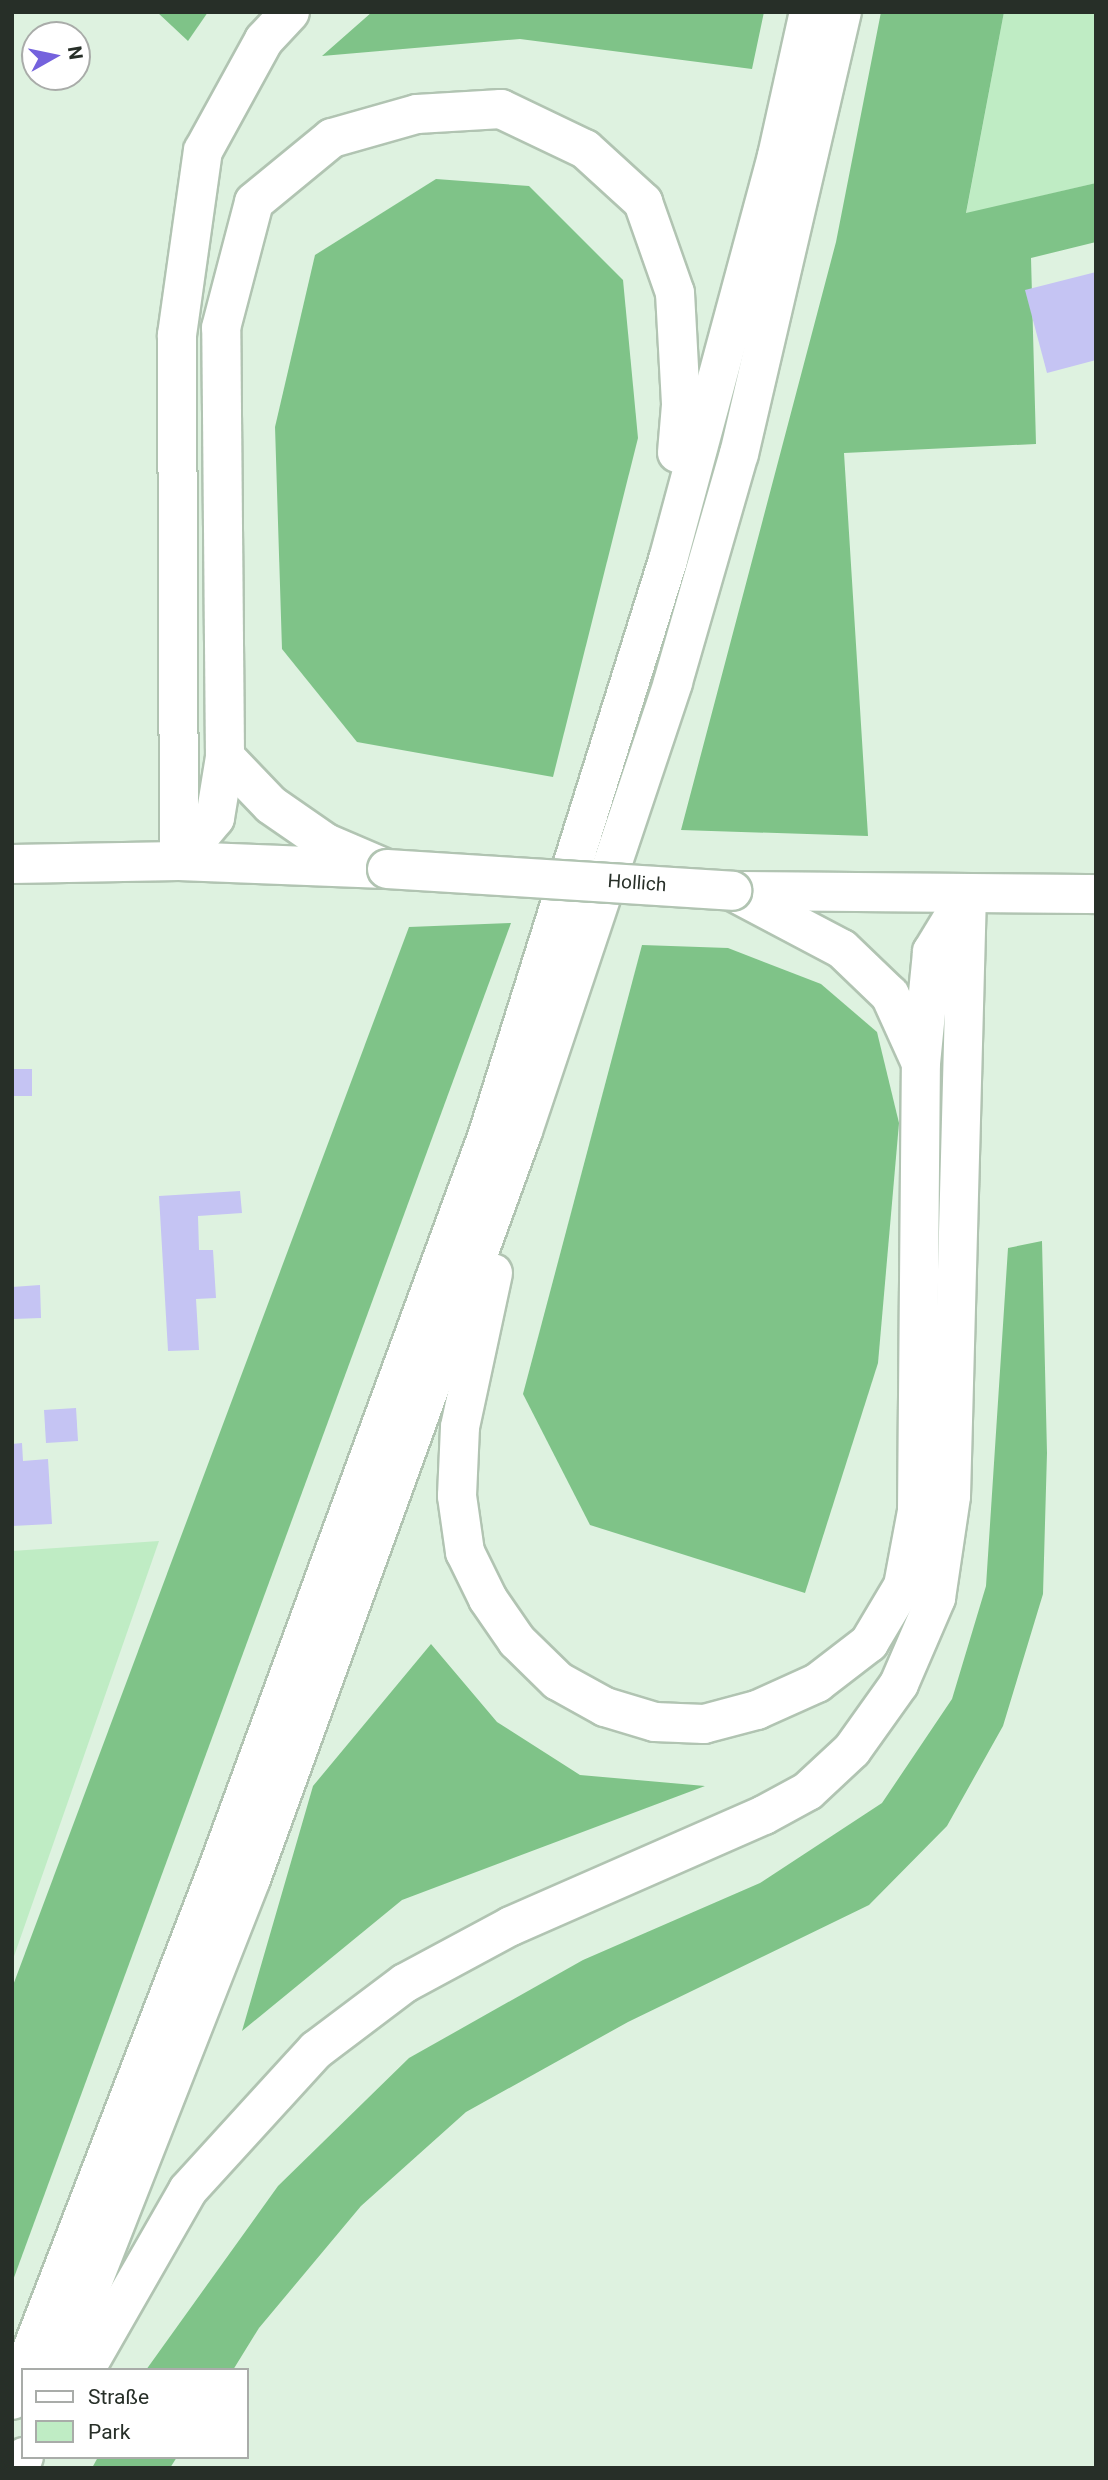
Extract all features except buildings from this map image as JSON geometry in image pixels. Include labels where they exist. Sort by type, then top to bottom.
[{"type":"main road","points":[[179,861],[177,335],[203,151],[264,40],[290,12]]},
{"type":"main road","points":[[26,2368],[218,1868],[488,1134],[668,560],[777,156],[808,12]]},
{"type":"main road","points":[[59,2368],[251,1879],[523,1130],[673,682],[739,454],[842,12]]},
{"type":"main road","points":[[179,861],[215,818],[225,757],[221,328],[254,202],[332,138],[416,114],[501,109],[585,149],[643,202],[675,293],[681,405],[668,560]]},
{"type":"main road","points":[[225,757],[271,805],[326,843],[387,869]]},
{"type":"main road","name":"Hollich","points":[[12,864],[179,861],[387,869],[732,891],[1096,894]]},
{"type":"main road","points":[[732,891],[842,949],[890,995],[921,1063]]},
{"type":"main road","points":[[523,1130],[460,1427],[457,1496],[465,1552],[488,1600],[517,1641],[558,1681],[605,1707],[655,1722],[704,1724],[757,1710],[817,1683],[869,1643],[903,1586],[917,1511],[921,1063],[932,952],[967,894]]},
{"type":"main road","points":[[86,2368],[188,2190],[316,2050],[405,1983],[511,1926],[764,1815],[808,1791],[852,1750],[899,1684],[936,1598],[951,1496],[967,894]]},
{"type":"main road","points":[[12,2400],[21,2379]]},
{"type":"green space","points":[[157,12],[208,12],[188,41]]},
{"type":"green space","points":[[372,12],[764,12],[752,69],[520,39],[322,56]]},
{"type":"green space","points":[[881,12],[1004,12],[966,213],[1096,183],[1096,242],[1031,258],[1036,444],[844,453],[868,836],[681,830],[836,242]]},
{"type":"green space","points":[[1004,12],[1096,12],[1096,183],[966,214]]},
{"type":"green space","points":[[436,179],[529,186],[623,280],[638,438],[553,777],[357,742],[282,649],[275,427],[315,255]]},
{"type":"green space","points":[[511,923],[12,2283],[12,1988],[409,927]]},
{"type":"green space","points":[[642,945],[728,948],[821,984],[877,1032],[899,1123],[878,1363],[805,1593],[590,1525],[523,1394]]},
{"type":"green space","points":[[1042,1241],[1047,1453],[1043,1594],[1003,1726],[947,1826],[869,1905],[628,2022],[466,2112],[361,2206],[259,2328],[234,2368],[147,2368],[278,2186],[409,2058],[583,1960],[760,1883],[882,1803],[952,1699],[986,1586],[1008,1248]]},
{"type":"green space","points":[[159,1541],[12,1962],[12,1551]]},
{"type":"green space","points":[[431,1644],[497,1722],[580,1775],[705,1786],[402,1900],[242,2031],[313,1786]]},
{"type":"green space","points":[[97,2459],[176,2459],[170,2468],[92,2468]]}]
